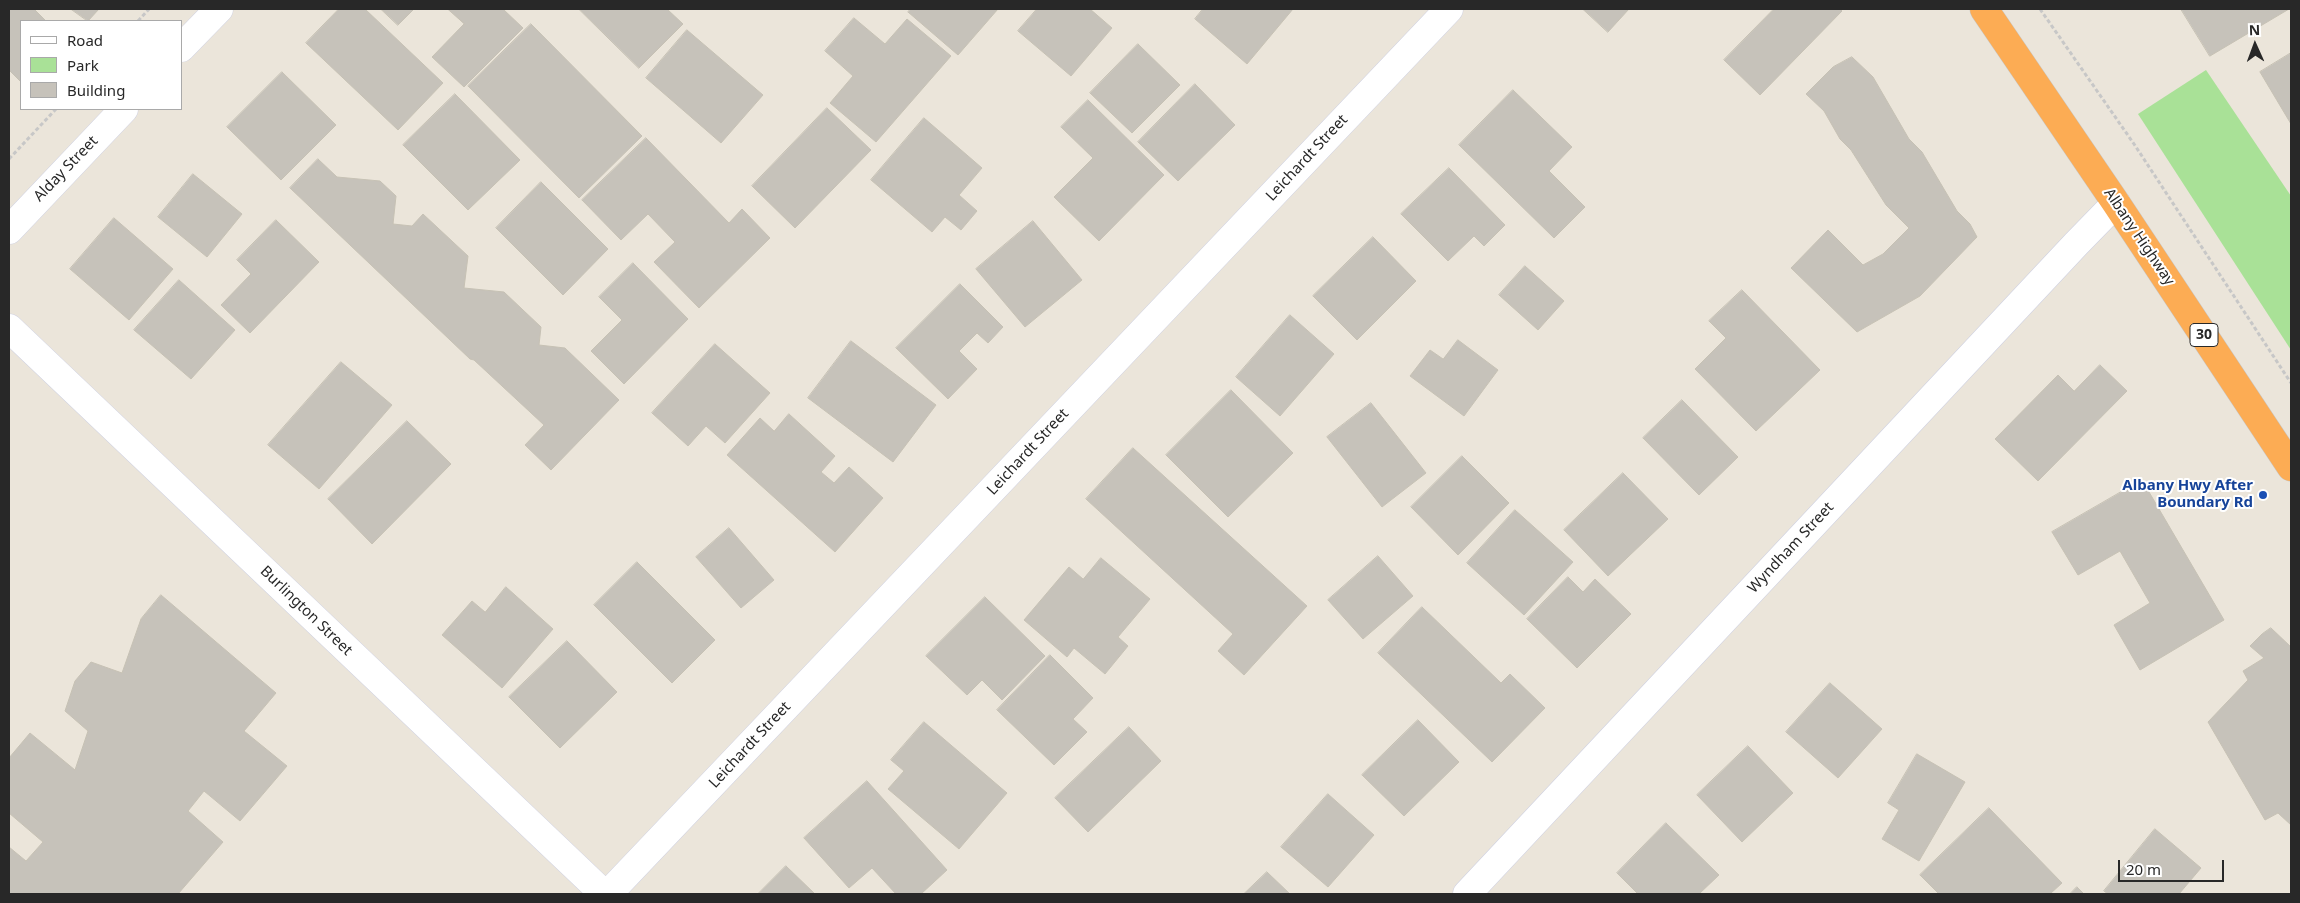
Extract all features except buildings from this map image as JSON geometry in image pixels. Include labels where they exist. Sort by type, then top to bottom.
[{"type":"highway","name":"Albany Highway","points":[[1984,9],[2116,203],[2291,467]]},
{"type":"street","points":[[182,47],[219,9]]},
{"type":"street","name":"Leichardt Street","points":[[608,894],[1449,9]]},
{"type":"street","name":"Alday Street","points":[[9,230],[123,110]]},
{"type":"street","name":"Wyndham Street","points":[[1467,894],[2116,203]]},
{"type":"street","name":"Burlington Street","points":[[9,328],[604,894]]},
{"type":"path","points":[[139,20],[149,9]]},
{"type":"path","points":[[2040,9],[2134,144],[2291,382]]},
{"type":"path","points":[[9,159],[55,110]]},
{"type":"green space","points":[[2206,70],[2291,196],[2291,350],[2138,114]]},
{"type":"place","name":"Albany Hwy After Boundary Rd","points":[[2263,495]]}]
